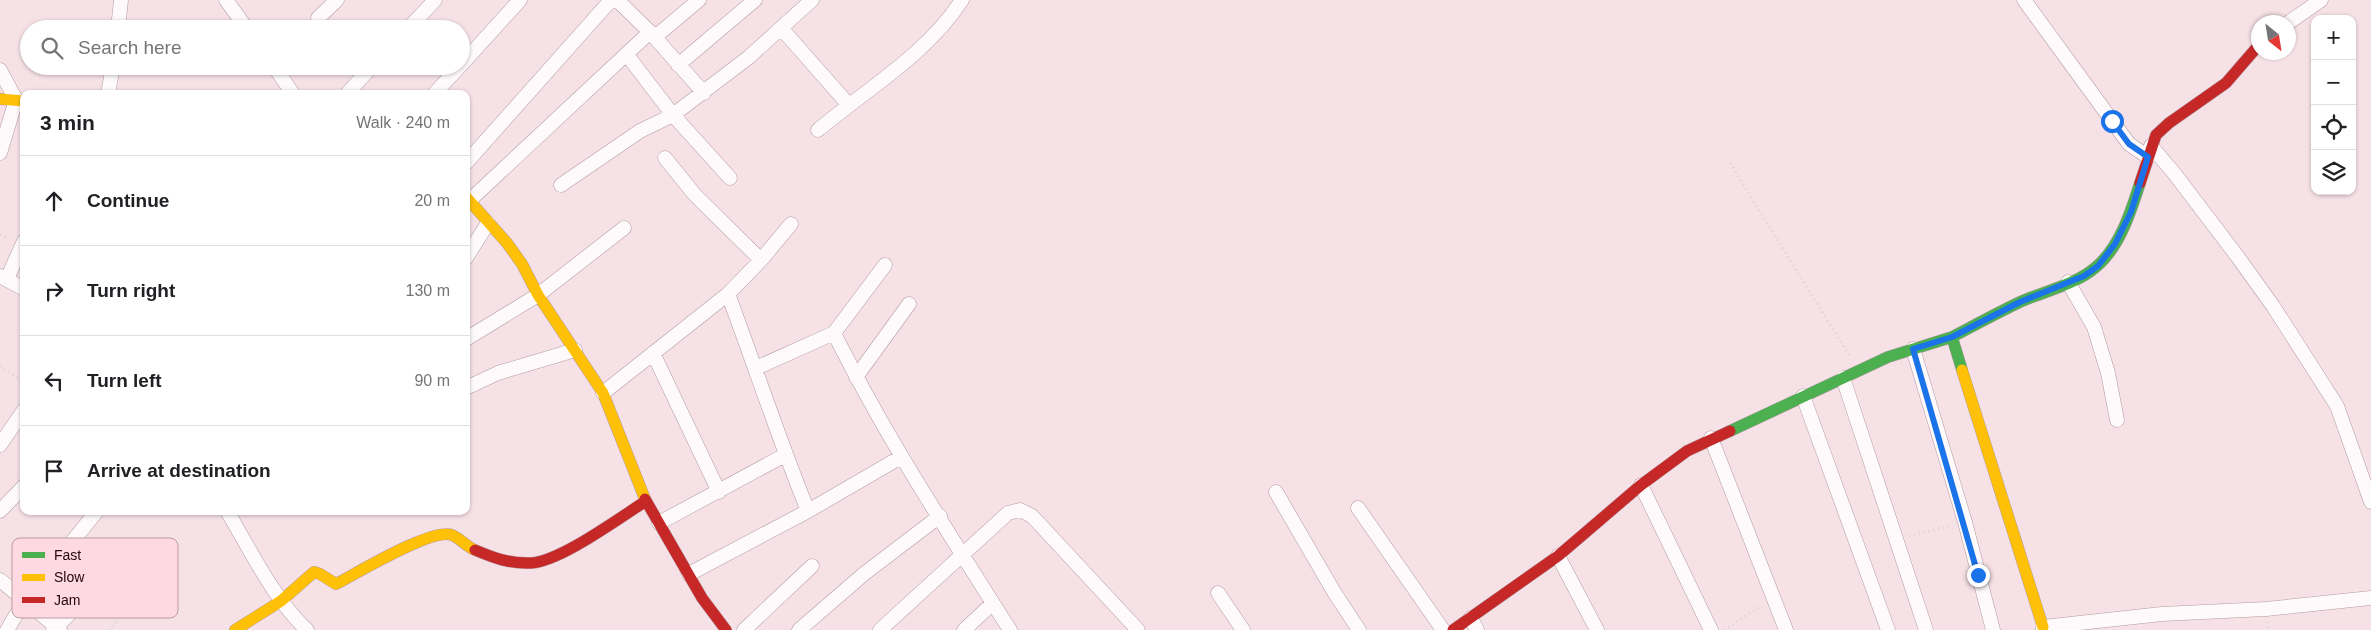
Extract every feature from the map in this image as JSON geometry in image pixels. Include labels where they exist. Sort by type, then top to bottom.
[{"type":"street","points":[[119,20],[121,0]]},
{"type":"street","points":[[226,0],[240,20]]},
{"type":"street","points":[[318,18],[337,0]]},
{"type":"street","points":[[416,20],[434,0]]},
{"type":"street","points":[[470,56],[520,0]]},
{"type":"street","points":[[470,159],[611,0]]},
{"type":"street","points":[[617,0],[652,35],[704,93]]},
{"type":"street","points":[[470,197],[626,55],[699,0]]},
{"type":"street","points":[[678,65],[755,0]]},
{"type":"street","points":[[561,185],[640,131],[673,115],[704,93],[749,57],[812,0]]},
{"type":"street","points":[[818,130],[848,104],[914,53],[951,17],[962,0]]},
{"type":"street","points":[[2024,0],[2129,144],[2150,151],[2180,180],[2242,263],[2337,406],[2371,502]]},
{"type":"street","points":[[2296,17],[2321,0]]},
{"type":"street","points":[[781,28],[848,104]]},
{"type":"street","points":[[1453,630],[1474,624],[1641,485],[1688,451],[1711,438],[1858,371],[1913,349],[1952,337],[2020,302],[2084,276],[2098,266],[2115,244],[2131,212],[2150,151],[2161,129],[2226,82],[2251,54]]},
{"type":"street","points":[[626,55],[673,115],[730,178]]},
{"type":"street","points":[[0,70],[20,101]]},
{"type":"street","points":[[109,90],[111,75]]},
{"type":"street","points":[[280,75],[289,90]]},
{"type":"street","points":[[350,90],[364,75]]},
{"type":"street","points":[[438,90],[452,75]]},
{"type":"street","points":[[0,99],[20,101]]},
{"type":"street","points":[[0,153],[20,101]]},
{"type":"street","points":[[665,158],[695,196],[761,260]]},
{"type":"street","points":[[470,201],[507,243],[522,264],[538,294],[603,393],[646,501],[702,598],[726,630]]},
{"type":"street","points":[[470,252],[488,223]]},
{"type":"street","points":[[603,393],[728,294],[761,260],[791,224]]},
{"type":"street","points":[[470,336],[538,294],[624,228]]},
{"type":"street","points":[[20,248],[3,278],[20,287]]},
{"type":"street","points":[[756,368],[834,333],[885,265]]},
{"type":"street","points":[[2068,282],[2094,327],[2108,373],[2117,420]]},
{"type":"street","points":[[728,294],[756,368],[785,455],[808,511]]},
{"type":"street","points":[[856,377],[909,304]]},
{"type":"street","points":[[834,333],[856,377],[901,457],[940,516],[1010,630]]},
{"type":"street","points":[[1952,337],[2043,628],[2162,614],[2266,609],[2371,598]]},
{"type":"street","points":[[1913,349],[1965,522],[1994,630]]},
{"type":"street","points":[[470,386],[498,373],[575,350]]},
{"type":"street","points":[[653,353],[719,492]]},
{"type":"street","points":[[1843,378],[1926,630]]},
{"type":"street","points":[[1804,396],[1888,630]]},
{"type":"street","points":[[0,445],[20,416]]},
{"type":"street","points":[[1711,438],[1786,630]]},
{"type":"street","points":[[659,523],[785,455]]},
{"type":"street","points":[[689,574],[808,511],[901,457]]},
{"type":"street","points":[[1641,485],[1711,630]]},
{"type":"street","points":[[0,511],[20,490]]},
{"type":"street","points":[[1276,492],[1334,592],[1360,630]]},
{"type":"street","points":[[241,628],[281,601],[314,572],[321,573],[336,584],[418,541],[444,534],[452,535],[472,549],[500,561],[533,563],[553,556],[646,501]]},
{"type":"street","points":[[1358,508],[1443,630]]},
{"type":"street","points":[[880,630],[1008,513],[1020,510],[1032,516],[1138,630]]},
{"type":"street","points":[[76,538],[95,515]]},
{"type":"street","points":[[229,515],[281,601],[294,618],[307,630]]},
{"type":"street","points":[[799,630],[865,572],[940,516]]},
{"type":"street","points":[[1558,556],[1597,630]]},
{"type":"street","points":[[744,630],[812,566]]},
{"type":"street","points":[[0,580],[12,590]]},
{"type":"street","points":[[1218,593],[1244,630]]},
{"type":"street","points":[[964,630],[993,603]]},
{"type":"street","points":[[7,630],[14,618]]},
{"type":"street","points":[[44,618],[56,629],[67,618]]},
{"type":"path","points":[[1730,163],[1858,371]]},
{"type":"path","points":[[0,366],[20,379]]},
{"type":"path","points":[[1723,630],[1774,597]]},
{"type":"path","points":[[110,630],[119,618]]},
{"type":"traffic: fast","points":[[1952,337],[2020,302],[2079,279],[2096,267],[2112,249],[2124,228],[2140,183]]},
{"type":"traffic: fast","points":[[1730,431],[1888,357],[1952,337],[1962,370]]},
{"type":"traffic: slow","points":[[0,99],[20,101]]},
{"type":"traffic: slow","points":[[470,201],[507,243],[522,264],[538,295],[603,393],[645,499]]},
{"type":"traffic: slow","points":[[1962,370],[2043,627]]},
{"type":"traffic: slow","points":[[235,630],[281,601],[314,572],[336,584],[395,552],[442,534],[452,535],[475,550]]},
{"type":"traffic: jam","points":[[2140,183],[2156,135],[2169,123],[2226,83],[2251,54]]},
{"type":"traffic: jam","points":[[1453,630],[1558,556],[1641,485],[1687,451],[1730,431]]},
{"type":"traffic: jam","points":[[645,499],[702,598],[726,630]]},
{"type":"traffic: jam","points":[[475,550],[516,563],[531,563],[543,560],[558,555],[590,538],[646,501]]},
{"type":"route","points":[[1978,575],[1965,522],[1913,349],[1952,337],[2006,308],[2084,276],[2098,266],[2115,244],[2131,212],[2148,157],[2129,144],[2112,121]]}]
